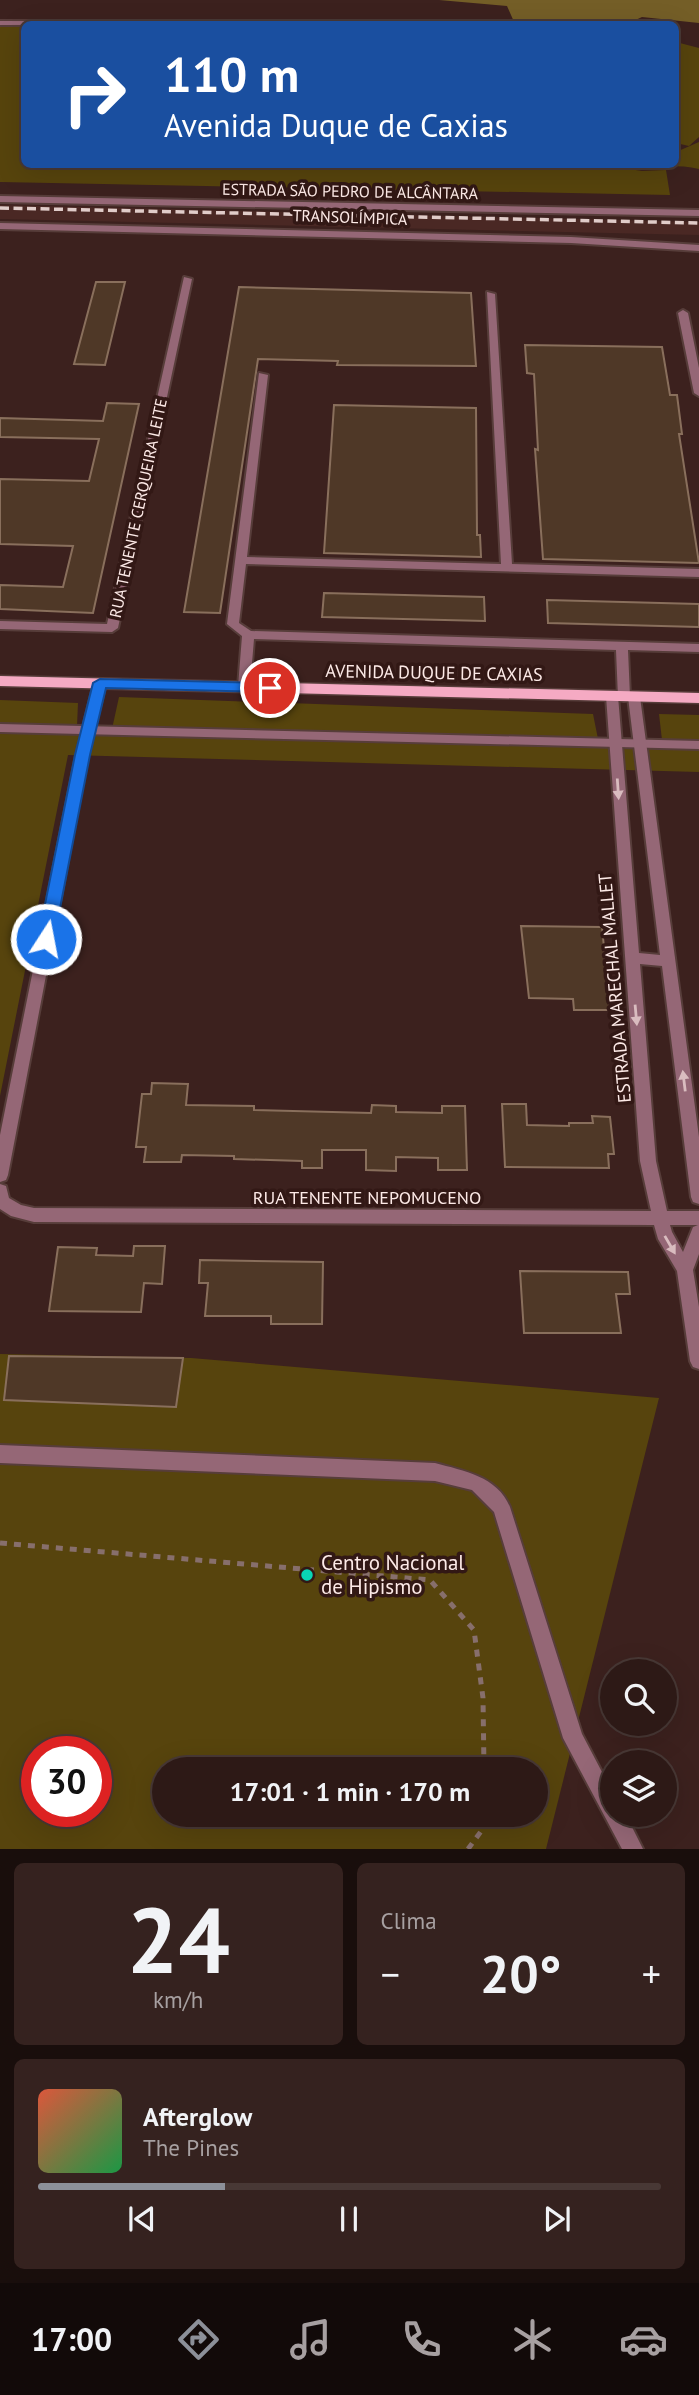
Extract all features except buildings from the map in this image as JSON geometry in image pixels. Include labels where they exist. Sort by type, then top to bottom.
[{"type":"main road","name":"AVENIDA DUQUE DE CAXIAS","points":[[0,681],[699,698]]},
{"type":"street","points":[[0,23],[21,23]]},
{"type":"street","name":"ESTRADA SÃO PEDRO DE ALCÂNTARA","points":[[0,200],[699,214]]},
{"type":"street","name":"TRANSOLÍMPICA","points":[[0,226],[571,240],[699,248]]},
{"type":"street","name":"RUA TENENTE CERQUEIRA LEITE","points":[[0,625],[112,628],[187,279]]},
{"type":"street","points":[[489,294],[507,568]]},
{"type":"street","points":[[683,313],[698,388]]},
{"type":"street","points":[[262,374],[233,624],[248,635],[699,648]]},
{"type":"street","points":[[241,560],[699,573]]},
{"type":"street","points":[[244,687],[248,635]]},
{"type":"street","points":[[622,647],[623,696],[642,743],[699,1197]]},
{"type":"street","points":[[0,1175],[100,683]]},
{"type":"street","name":"ESTRADA MARECHAL MALLET","points":[[623,696],[615,743],[648,1161],[664,1234],[685,1270],[699,1361]]},
{"type":"street","points":[[0,728],[699,745]]},
{"type":"street","points":[[632,958],[668,961]]},
{"type":"street","name":"RUA TENENTE NEPOMUCENO","points":[[0,1191],[2,1202],[17,1211],[34,1214],[699,1218]]},
{"type":"street","name":"ESTRADA MARECHAL MALLET","points":[[685,1270],[699,1232]]},
{"type":"street","points":[[0,1454],[435,1472],[477,1483],[501,1507],[573,1738],[633,1849]]},
{"type":"path","points":[[0,1544],[430,1580],[474,1630],[482,1698],[484,1757]]},
{"type":"path","points":[[468,1849],[484,1827]]},
{"type":"shaded area","points":[[439,0],[699,0],[699,23],[642,17],[633,21],[514,21],[507,6]]},
{"type":"shaded area","points":[[0,24],[21,24],[21,168],[622,168],[666,170],[670,195],[0,182]]},
{"type":"shaded area","points":[[679,43],[699,48],[699,137],[689,146],[679,144]]},
{"type":"shaded area","points":[[699,142],[699,169],[679,166],[679,151]]},
{"type":"shaded area","points":[[0,205],[699,222],[699,235],[0,219]]},
{"type":"shaded area","points":[[119,697],[593,714],[598,739],[662,740],[659,714],[699,715],[699,772],[68,755],[0,1096],[0,726],[112,729]]},
{"type":"shaded area","points":[[0,700],[78,703],[77,726],[0,724]]},
{"type":"shaded area","name":"Centro Nacional de Hipismo","points":[[0,1354],[191,1358],[659,1398],[546,1849],[0,1849]]},
{"type":"railway","points":[[0,208],[699,223]]},
{"type":"place","name":"Centro Nacional de Hipismo","points":[[307,1575]]},
{"type":"route","points":[[46,939],[82,755],[100,683],[270,688]]}]
